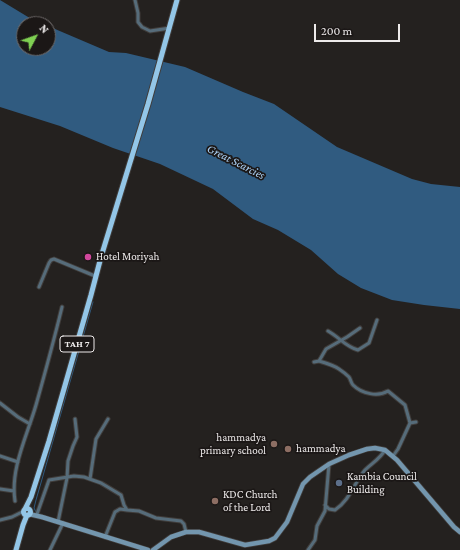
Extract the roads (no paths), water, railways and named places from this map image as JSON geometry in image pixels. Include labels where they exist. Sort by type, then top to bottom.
[{"type":"highway","name":"TAH 7","points":[[16,550],[23,525],[22,522],[27,512],[53,426],[95,276],[165,47],[177,0]]},
{"type":"main road","points":[[153,550],[171,538],[186,532],[199,532],[245,545],[269,541],[275,538],[287,522],[303,484],[310,477],[329,464],[349,455],[375,448],[385,450],[393,456],[407,470],[454,527],[460,532]]},
{"type":"main road","points":[[27,512],[148,550]]},
{"type":"street","points":[[135,0],[138,12],[138,22],[142,28],[150,31],[170,28]]},
{"type":"street","points":[[39,287],[49,263],[54,258],[95,276]]},
{"type":"street","points":[[15,501],[14,491],[18,462],[47,366],[62,307]]},
{"type":"street","points":[[328,331],[353,349],[358,350],[362,349],[369,343],[377,320]]},
{"type":"street","points":[[318,361],[326,349],[342,341],[360,328]]},
{"type":"street","points":[[314,362],[318,361],[329,364],[339,369],[349,378],[353,385],[359,389],[373,394],[382,395],[388,391],[405,405],[410,423],[398,449],[393,456]]},
{"type":"street","points":[[0,403],[30,424]]},
{"type":"street","points":[[90,479],[96,439],[108,418]]},
{"type":"street","points":[[50,550],[61,523],[68,461],[77,437],[75,419]]},
{"type":"street","points":[[410,423],[416,422]]},
{"type":"street","points":[[325,505],[329,509],[335,510],[340,507],[348,498],[365,471],[378,460],[385,450]]},
{"type":"street","points":[[0,456],[18,462]]},
{"type":"street","points":[[308,550],[315,540],[317,526],[324,511],[329,464]]},
{"type":"street","points":[[40,515],[49,480],[74,476],[90,479],[100,483],[121,495],[127,510]]},
{"type":"street","points":[[0,489],[14,491]]},
{"type":"street","points":[[105,537],[115,512],[120,509],[139,512],[156,518],[181,521],[184,524],[186,532]]},
{"type":"street","points":[[0,520],[27,512]]},
{"type":"water","name":"Great Scarcies","points":[[0,0],[26,16],[16,16],[16,56],[56,56],[56,29],[109,52],[126,53],[185,67],[274,104],[337,147],[412,179],[431,184],[460,187],[460,309],[392,300],[361,288],[338,274],[311,250],[278,230],[253,219],[213,189],[160,164],[113,148],[60,126],[0,107]]},
{"type":"waterway","points":[[36,512],[34,508],[36,500],[93,302]]},
{"type":"place","name":"Hotel Moriyah","points":[[88,257]]},
{"type":"place","name":"hammadya primary school","points":[[274,444]]},
{"type":"place","name":"hammadya","points":[[288,449]]},
{"type":"place","name":"Kambia Council Building","points":[[339,483]]},
{"type":"place","name":"KDC Church of the Lord","points":[[215,501]]}]
